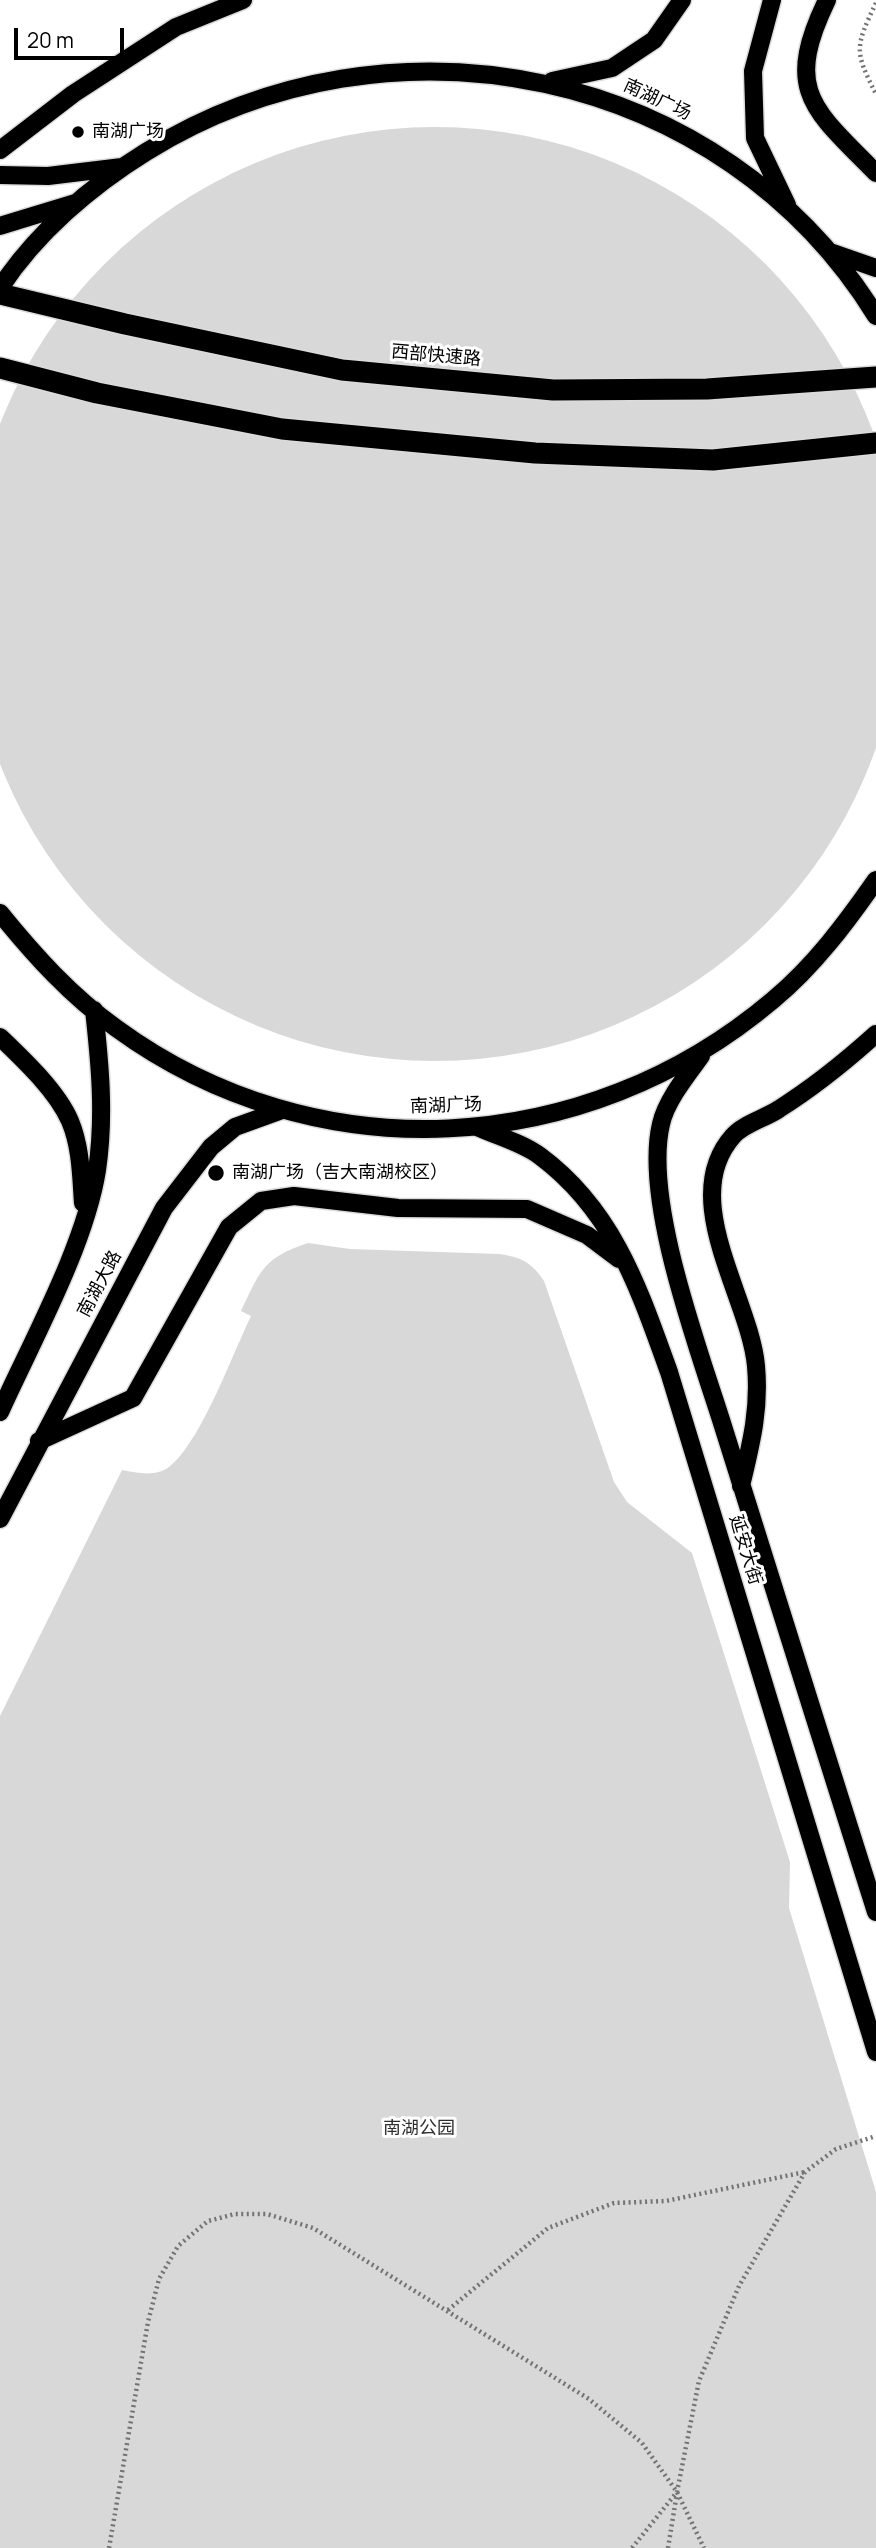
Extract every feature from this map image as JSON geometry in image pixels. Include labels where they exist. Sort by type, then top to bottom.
[{"type":"highway","name":"西部快速路","points":[[0,294],[125,324],[342,370],[540,389],[707,389],[876,377]]},
{"type":"highway","points":[[0,368],[97,393],[282,429],[536,453],[713,460],[876,443]]},
{"type":"main road","points":[[0,150],[73,94],[176,27],[243,0]]},
{"type":"main road","points":[[547,82],[612,68],[654,40],[682,0]]},
{"type":"main road","points":[[772,0],[752,71],[755,138],[790,211]]},
{"type":"main road","points":[[827,0],[809,37],[805,76],[810,100],[876,173]]},
{"type":"main road","name":"南湖广场","points":[[0,288],[39,241],[79,201],[122,167],[170,137],[220,112],[272,93],[326,79],[382,71],[438,69],[493,73],[547,82],[627,108],[702,144],[747,175],[790,211],[828,251],[876,316]]},
{"type":"main road","points":[[0,175],[48,176],[122,167]]},
{"type":"main road","points":[[0,226],[79,201]]},
{"type":"main road","points":[[828,251],[876,268]]},
{"type":"main road","name":"南湖广场","points":[[0,913],[33,954],[94,1010],[160,1058],[209,1083],[282,1110],[367,1126],[422,1129],[477,1127],[531,1119],[584,1106],[635,1087],[706,1050],[775,999],[814,961],[876,880]]},
{"type":"main road","name":"南湖大路","points":[[0,1412],[72,1252],[97,1171],[103,1090],[94,1010]]},
{"type":"main road","points":[[741,1486],[758,1417],[756,1363],[719,1239],[711,1192],[717,1164],[734,1135],[834,1072],[876,1034]]},
{"type":"main road","points":[[0,1037],[33,1069],[70,1120],[80,1159],[83,1216]]},
{"type":"main road","name":"延安大街","points":[[706,1050],[685,1077],[661,1123],[658,1178],[671,1252],[741,1486],[876,1912]]},
{"type":"main road","name":"南湖大路","points":[[0,1520],[39,1441],[164,1208],[211,1147],[236,1128],[282,1110]]},
{"type":"main road","name":"延安大街","points":[[477,1127],[539,1154],[592,1203],[634,1274],[669,1372],[876,2052]]},
{"type":"main road","points":[[39,1441],[133,1398],[229,1227],[261,1201],[294,1196],[398,1208],[527,1209],[587,1235],[610,1250],[634,1274]]},
{"type":"path","points":[[876,3],[860,36],[859,61],[876,94]]},
{"type":"path","points":[[448,2310],[548,2228],[614,2203],[666,2201],[805,2172],[836,2150],[876,2136]]},
{"type":"path","points":[[668,2548],[699,2381],[739,2286],[805,2172]]},
{"type":"path","points":[[109,2548],[148,2322],[159,2278],[178,2246],[208,2221],[235,2214],[267,2214],[313,2228],[589,2399],[642,2443],[677,2492],[704,2548]]},
{"type":"path","points":[[632,2548],[677,2492]]},
{"type":"green space","points":[[435,127],[526,136],[570,147],[614,163],[655,182],[694,206],[731,233],[765,264],[796,298],[823,335],[847,374],[866,415],[882,459],[893,503],[902,594],[893,685],[882,729],[866,773],[847,814],[823,853],[796,890],[765,924],[731,955],[694,982],[655,1006],[614,1025],[570,1041],[526,1052],[435,1061],[344,1052],[300,1041],[256,1025],[215,1006],[176,982],[139,955],[105,924],[74,890],[47,853],[23,814],[4,773],[-12,729],[-23,685],[-32,594],[-23,503],[-12,459],[4,415],[23,374],[47,335],[74,298],[105,264],[139,233],[176,206],[215,182],[256,163],[300,147],[344,136]]},
{"type":"green space","name":"南湖公园","points":[[308,1243],[350,1249],[499,1254],[530,1265],[544,1281],[614,1482],[627,1502],[692,1553],[790,1862],[789,1908],[876,2192],[876,2548],[0,2548],[0,1716],[122,1470],[158,1472],[169,1467],[181,1455],[204,1419],[251,1316],[241,1311],[259,1275],[281,1254]]},
{"type":"place","name":"南湖广场","points":[[78,132]]},
{"type":"place","name":"南湖广场（吉大南湖校区）","points":[[216,1173]]}]
